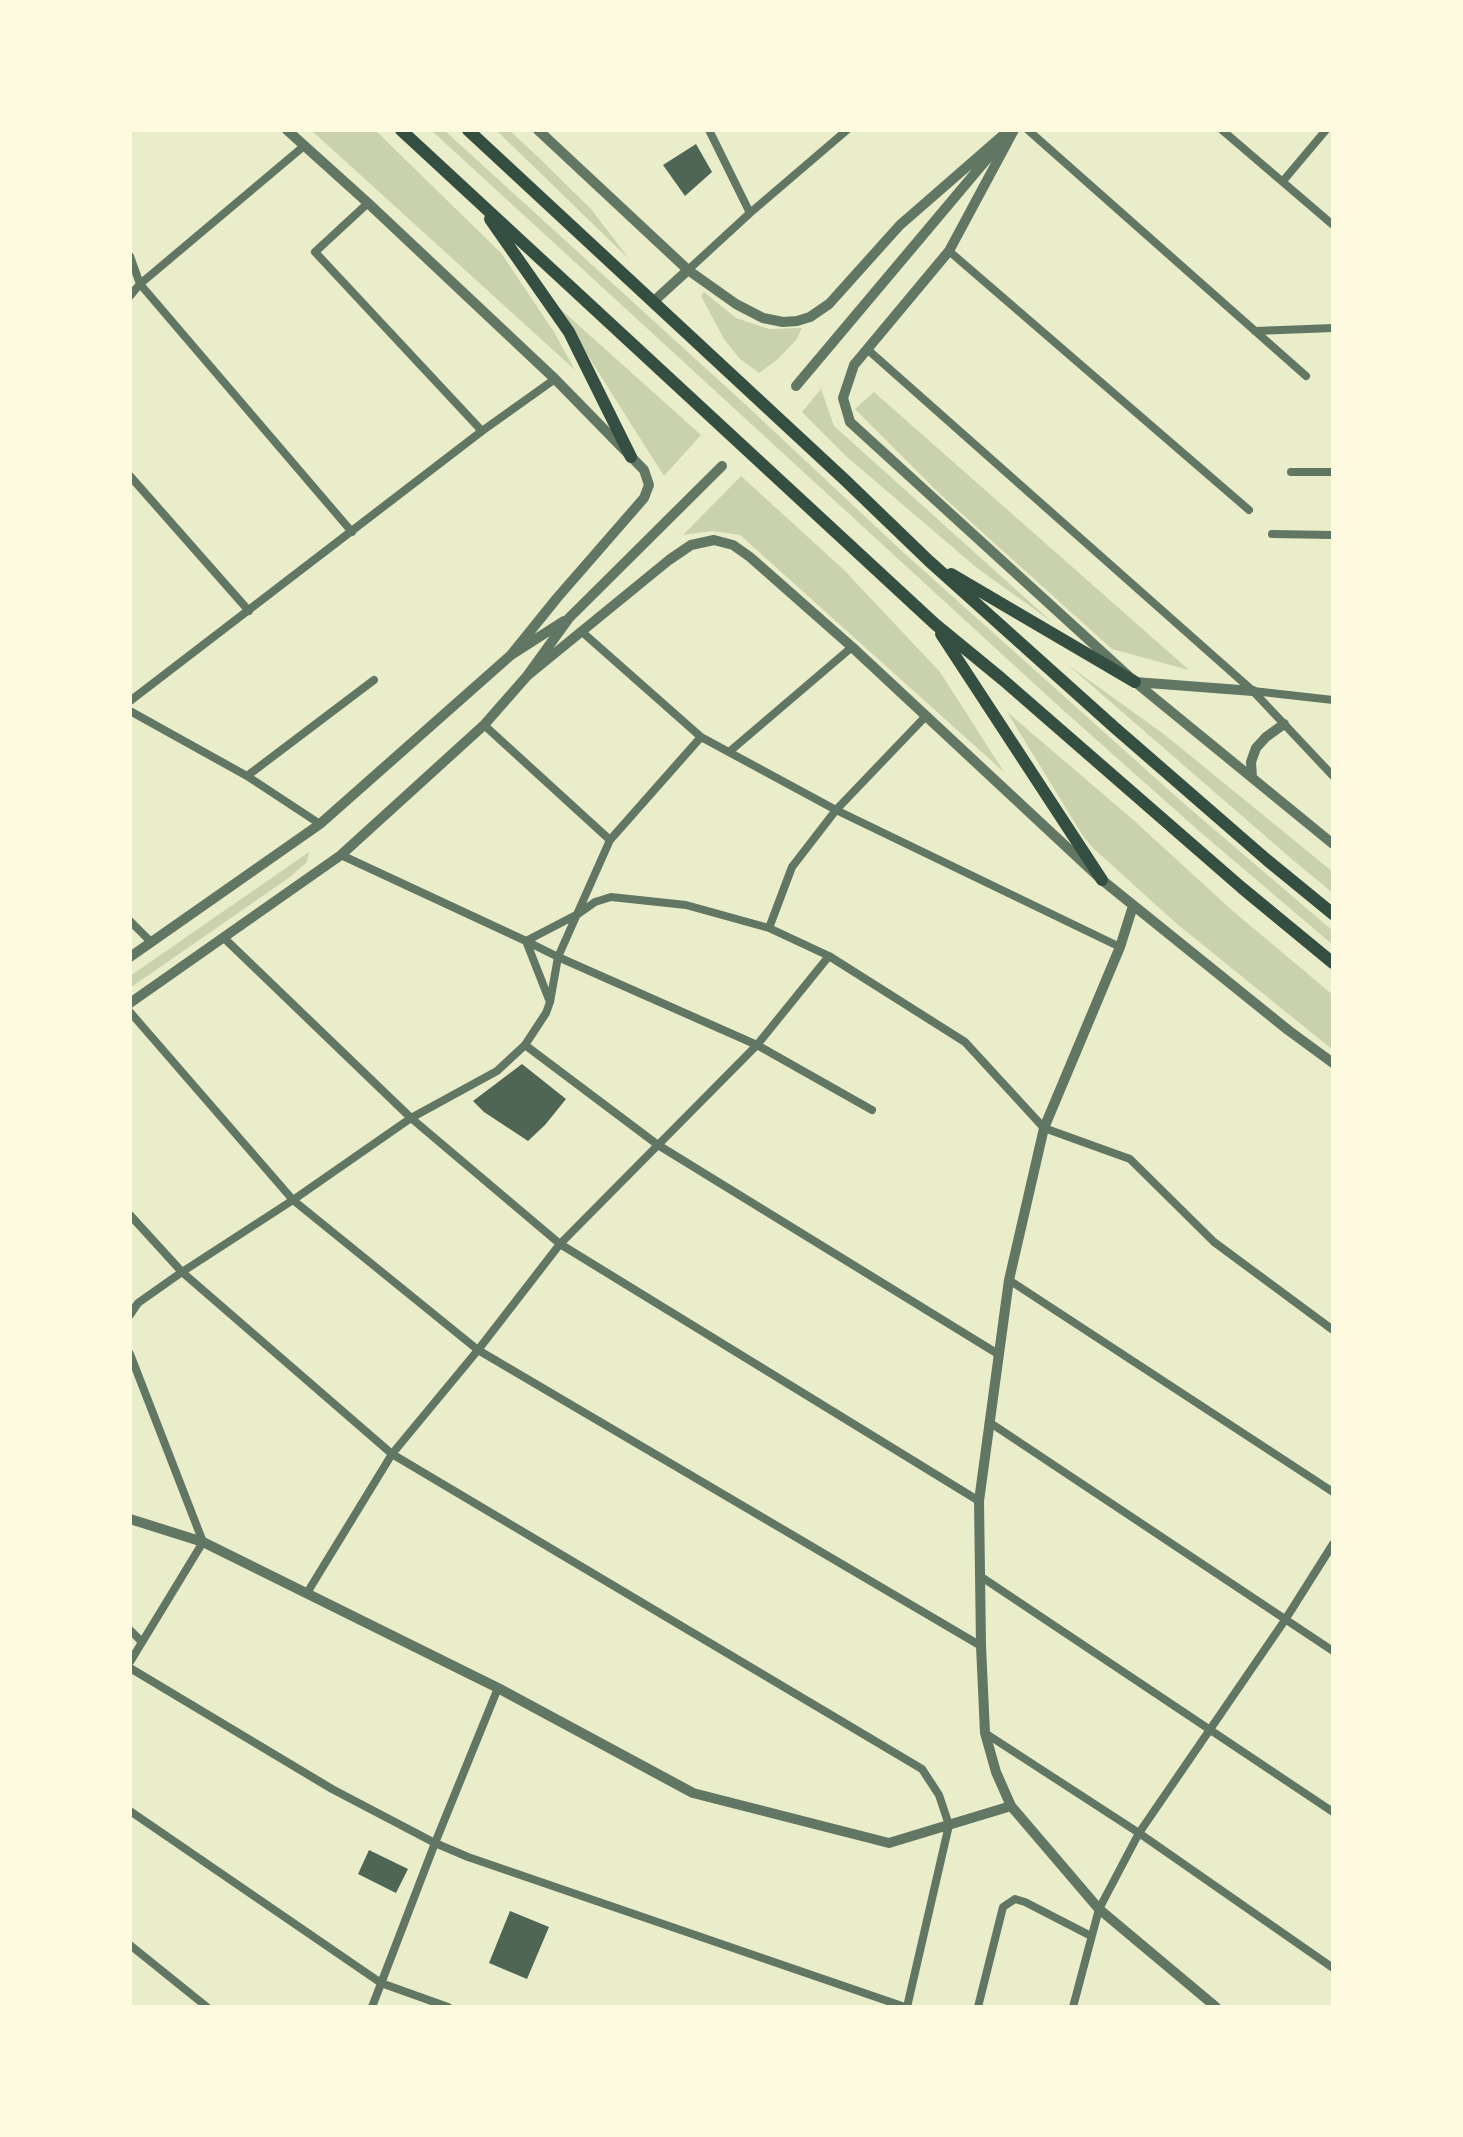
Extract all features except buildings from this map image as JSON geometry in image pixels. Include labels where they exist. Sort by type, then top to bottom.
[{"type":"highway","points":[[401,130],[935,624],[1333,963]]},
{"type":"highway","points":[[468,130],[929,561],[1114,727],[1333,914]]},
{"type":"highway","points":[[477,200],[569,332],[631,457]]},
{"type":"highway","points":[[929,561],[1135,682]]},
{"type":"highway","points":[[935,624],[1102,880]]},
{"type":"street","points":[[287,130],[555,379],[644,470],[649,485],[644,498],[511,655]]},
{"type":"street","points":[[538,130],[688,270],[736,304],[763,318],[783,322],[810,317],[829,304],[900,225],[1011,130]]},
{"type":"street","points":[[709,130],[750,213]]},
{"type":"street","points":[[654,301],[847,130]]},
{"type":"street","points":[[1011,130],[949,251],[854,365],[843,398],[850,422],[1135,682],[1332,842]]},
{"type":"street","points":[[796,386],[1011,130]]},
{"type":"street","points":[[1028,130],[1306,376]]},
{"type":"street","points":[[1222,130],[1333,225]]},
{"type":"street","points":[[1283,181],[1326,130]]},
{"type":"street","points":[[130,296],[140,284],[304,146]]},
{"type":"street","points":[[368,203],[315,252],[482,431]]},
{"type":"street","points":[[949,251],[1249,510]]},
{"type":"street","points":[[130,256],[140,284],[352,532]]},
{"type":"street","points":[[1254,331],[1333,328]]},
{"type":"street","points":[[867,349],[1253,691],[1333,776]]},
{"type":"street","points":[[130,701],[482,431],[555,379]]},
{"type":"street","points":[[130,1003],[341,855],[484,725],[527,676],[569,618],[722,466]]},
{"type":"street","points":[[1291,472],[1333,472]]},
{"type":"street","points":[[130,476],[249,611]]},
{"type":"street","points":[[1272,534],[1333,535]]},
{"type":"street","points":[[527,676],[691,545],[714,540],[733,545],[852,647],[1102,880],[1333,1063]]},
{"type":"street","points":[[130,957],[320,824],[511,655],[569,618]]},
{"type":"street","points":[[581,631],[701,737],[836,810],[1120,947]]},
{"type":"street","points":[[729,752],[852,647]]},
{"type":"street","points":[[247,776],[374,680]]},
{"type":"street","points":[[1135,682],[1333,700]]},
{"type":"street","points":[[130,711],[247,776],[320,824]]},
{"type":"street","points":[[769,928],[792,867],[836,810],[925,717]]},
{"type":"street","points":[[1252,777],[1251,762],[1256,748],[1284,724]]},
{"type":"street","points":[[484,725],[610,840]]},
{"type":"street","points":[[130,1315],[138,1303],[182,1272],[411,1118],[497,1071],[525,1045],[546,1013],[558,957],[610,840],[701,737]]},
{"type":"street","points":[[341,855],[558,957],[757,1045],[872,1110]]},
{"type":"street","points":[[526,941],[595,902],[611,897],[635,898],[686,905],[769,928],[829,956],[965,1042],[1044,1128],[1130,1159],[1214,1242],[1333,1330]]},
{"type":"street","points":[[1133,906],[1120,947],[1044,1128],[1009,1280],[979,1501],[985,1733],[996,1772],[1011,1806],[1099,1909],[1216,2007]]},
{"type":"street","points":[[130,921],[151,942]]},
{"type":"street","points":[[224,938],[411,1118],[560,1244],[979,1501]]},
{"type":"street","points":[[526,941],[550,1002]]},
{"type":"street","points":[[307,1593],[392,1454],[560,1244],[757,1045],[829,956]]},
{"type":"street","points":[[130,1012],[293,1200],[478,1350],[981,1646]]},
{"type":"street","points":[[525,1045],[658,1145],[998,1354]]},
{"type":"street","points":[[130,1215],[182,1272],[392,1454],[922,1769],[939,1795],[949,1825],[906,2007],[435,1843],[332,1789],[130,1668]]},
{"type":"street","points":[[1009,1280],[1333,1492]]},
{"type":"street","points":[[130,1354],[203,1542]]},
{"type":"street","points":[[989,1422],[1333,1651]]},
{"type":"street","points":[[130,1519],[203,1542],[498,1688],[693,1793],[889,1843],[1011,1806]]},
{"type":"street","points":[[130,1662],[203,1542]]},
{"type":"street","points":[[1073,2007],[1099,1909],[1139,1833],[1285,1620],[1333,1544]]},
{"type":"street","points":[[980,1576],[1333,1812]]},
{"type":"street","points":[[130,1630],[142,1642]]},
{"type":"street","points":[[372,2007],[498,1688]]},
{"type":"street","points":[[985,1733],[1139,1833],[1333,1968]]},
{"type":"street","points":[[130,1811],[381,1983],[448,2007]]},
{"type":"street","points":[[978,2007],[1003,1907],[1015,1899],[1091,1936]]},
{"type":"street","points":[[130,1945],[207,2007]]},
{"type":"green space","points":[[311,130],[375,130],[501,253],[554,332],[575,370]]},
{"type":"green space","points":[[431,130],[444,130],[904,553],[1181,801],[1333,931],[1333,945],[1054,702]]},
{"type":"green space","points":[[496,130],[509,130],[537,156],[592,210],[629,259]]},
{"type":"green space","points":[[704,292],[736,318],[769,329],[802,328],[796,340],[777,360],[759,373],[740,359],[724,339],[701,296]]},
{"type":"green space","points":[[556,305],[701,435],[664,476],[626,416]]},
{"type":"green space","points":[[821,389],[834,426],[1052,622],[977,568],[847,457],[802,412]]},
{"type":"green space","points":[[874,392],[1189,670],[1112,649],[942,496],[855,409]]},
{"type":"green space","points":[[741,476],[844,570],[940,672],[1004,772],[740,535],[712,531],[683,535]]},
{"type":"green space","points":[[1068,665],[1165,735],[1333,872],[1333,893],[1294,861]]},
{"type":"green space","points":[[1007,712],[1333,995],[1333,1050],[1177,924],[1093,848]]},
{"type":"green space","points":[[309,852],[307,862],[290,877],[130,988],[130,976]]}]
